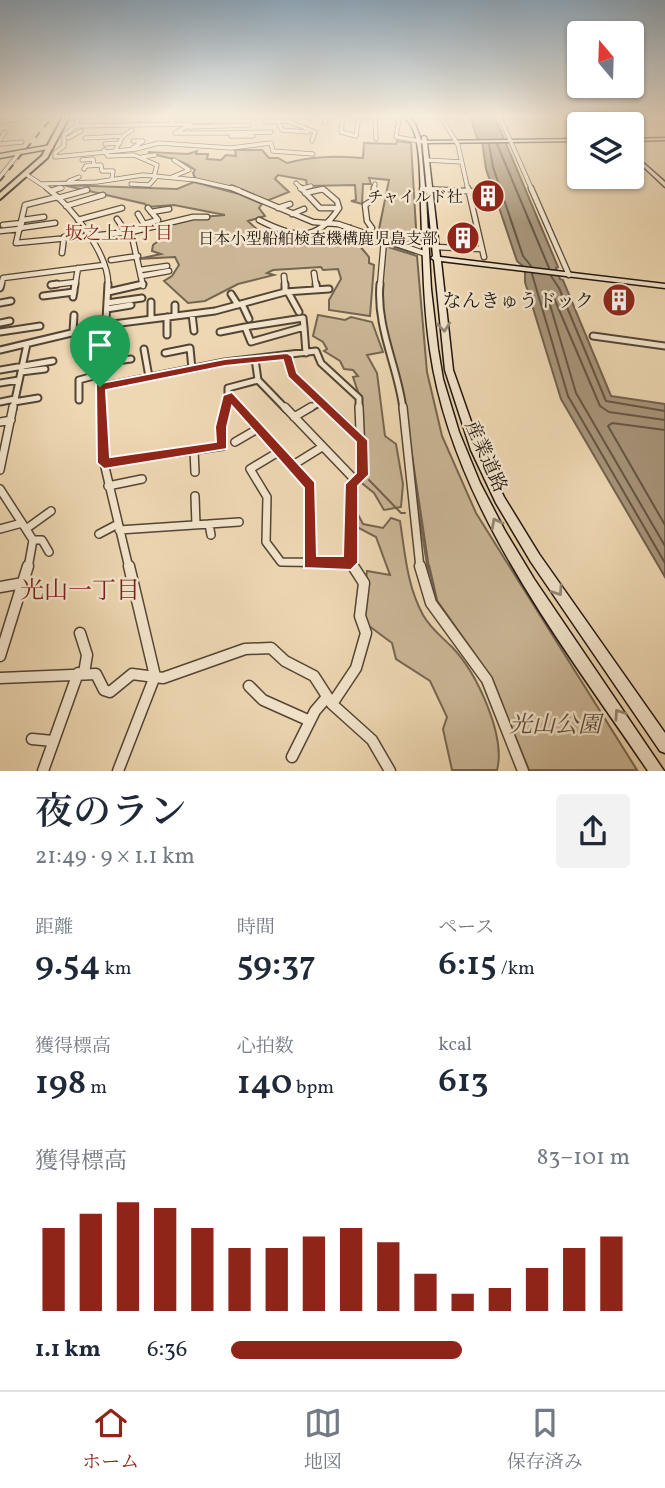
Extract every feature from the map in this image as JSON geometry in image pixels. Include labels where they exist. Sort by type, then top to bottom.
[{"type":"highway","points":[[0,197],[27,175],[48,151]]},
{"type":"main road","points":[[0,156],[26,151]]},
{"type":"main road","name":"産業道路","points":[[423,151],[449,370],[459,406],[484,470],[536,558],[665,746]]},
{"type":"main road","name":"産業道路","points":[[424,151],[426,254],[439,378],[453,428],[471,473],[525,573],[657,771]]},
{"type":"main road","points":[[644,165],[665,185]]},
{"type":"main road","points":[[426,254],[437,259],[665,286]]},
{"type":"street","points":[[57,151],[55,157],[97,151]]},
{"type":"street","points":[[105,151],[108,156],[133,155],[137,159],[157,165],[156,176],[149,185],[131,184]]},
{"type":"street","points":[[273,151],[313,154]]},
{"type":"street","points":[[459,151],[484,257]]},
{"type":"street","points":[[511,151],[566,274]]},
{"type":"street","points":[[1,174],[20,152]]},
{"type":"street","points":[[69,155],[93,159],[94,165]]},
{"type":"street","points":[[137,159],[155,155]]},
{"type":"street","points":[[170,178],[189,170],[174,160]]},
{"type":"street","points":[[426,160],[462,162]]},
{"type":"street","points":[[142,164],[151,162]]},
{"type":"street","points":[[112,179],[110,170],[114,163]]},
{"type":"street","points":[[84,169],[102,165],[102,172],[110,170]]},
{"type":"street","points":[[27,175],[51,191],[78,220],[89,234],[104,265],[108,292],[100,387],[104,463],[155,676],[118,771]]},
{"type":"street","points":[[42,184],[156,176],[239,190],[291,214],[331,222],[383,242],[426,254]]},
{"type":"street","points":[[69,181],[79,177]]},
{"type":"street","points":[[296,183],[320,208],[339,208]]},
{"type":"street","points":[[364,234],[372,228],[367,221],[365,205],[373,200],[375,184]]},
{"type":"street","points":[[303,191],[311,186]]},
{"type":"street","points":[[51,191],[62,188]]},
{"type":"street","points":[[259,220],[277,226],[283,233],[316,234],[331,222],[339,208],[337,201],[323,189],[303,191]]},
{"type":"street","points":[[426,189],[488,191]]},
{"type":"street","points":[[16,240],[25,205],[25,194]]},
{"type":"street","points":[[25,205],[58,198],[103,195]]},
{"type":"street","points":[[66,206],[91,196]]},
{"type":"street","points":[[278,208],[290,204]]},
{"type":"street","points":[[78,220],[122,208]]},
{"type":"street","points":[[144,223],[158,220],[150,210],[169,209]]},
{"type":"street","points":[[281,217],[304,209]]},
{"type":"street","points":[[138,214],[147,229]]},
{"type":"street","points":[[0,231],[44,217]]},
{"type":"street","points":[[16,240],[16,243],[105,232],[128,232],[186,218],[207,217]]},
{"type":"street","points":[[108,292],[143,286],[138,256],[128,232],[117,219]]},
{"type":"street","points":[[4,225],[56,225],[55,238]]},
{"type":"street","points":[[102,225],[105,232]]},
{"type":"street","points":[[343,236],[344,231],[349,228]]},
{"type":"street","points":[[316,234],[316,241]]},
{"type":"street","points":[[62,253],[67,236]]},
{"type":"street","points":[[16,240],[34,237]]},
{"type":"street","points":[[383,242],[379,295],[382,326],[401,391],[421,577],[431,603],[487,680],[523,771]]},
{"type":"street","points":[[435,247],[482,249]]},
{"type":"street","points":[[111,260],[138,256]]},
{"type":"street","points":[[0,288],[3,278],[104,265]]},
{"type":"street","points":[[43,296],[74,294],[78,268]]},
{"type":"street","points":[[141,273],[168,269]]},
{"type":"street","points":[[314,273],[317,290]]},
{"type":"street","points":[[23,285],[24,275]]},
{"type":"street","points":[[284,276],[287,292],[299,312]]},
{"type":"street","points":[[51,285],[76,282]]},
{"type":"street","points":[[0,350],[105,325],[192,314],[287,292],[330,289]]},
{"type":"street","points":[[231,294],[249,319]]},
{"type":"street","points":[[107,306],[142,298]]},
{"type":"street","points":[[0,303],[11,301]]},
{"type":"street","points":[[150,302],[151,319]]},
{"type":"street","points":[[107,306],[131,305]]},
{"type":"street","points":[[175,305],[175,316]]},
{"type":"street","points":[[73,332],[74,314]]},
{"type":"street","points":[[192,314],[194,331]]},
{"type":"street","points":[[167,317],[167,335]]},
{"type":"street","points":[[220,332],[303,318],[306,353]]},
{"type":"street","points":[[0,323],[10,321]]},
{"type":"street","points":[[0,332],[40,326]]},
{"type":"street","points":[[245,327],[251,342],[304,327]]},
{"type":"street","points":[[593,336],[665,345]]},
{"type":"street","points":[[0,470],[27,344]]},
{"type":"street","points":[[165,353],[190,348],[192,369]]},
{"type":"street","points":[[144,349],[149,377]]},
{"type":"street","points":[[100,387],[192,369],[316,351],[321,363],[359,398],[362,475],[354,479]]},
{"type":"street","points":[[287,356],[292,375],[362,440]]},
{"type":"street","points":[[101,363],[131,359]]},
{"type":"street","points":[[255,359],[258,380],[354,479],[351,563],[364,583],[360,616],[366,634],[363,652],[356,668],[310,721],[292,757]]},
{"type":"street","points":[[0,383],[21,372],[53,361]]},
{"type":"street","points":[[0,370],[21,372],[45,369]]},
{"type":"street","points":[[79,400],[79,380],[101,374]]},
{"type":"street","points":[[104,463],[223,446],[221,427],[228,388],[258,380]]},
{"type":"street","points":[[228,395],[307,480],[313,493],[309,563]]},
{"type":"street","points":[[0,402],[38,398]]},
{"type":"street","points":[[295,417],[321,402]]},
{"type":"street","points":[[0,422],[10,420]]},
{"type":"street","points":[[235,442],[259,428]]},
{"type":"street","points":[[293,465],[322,447]]},
{"type":"street","points":[[194,450],[195,472]]},
{"type":"street","points":[[280,451],[250,470],[267,497],[266,542],[281,562],[351,563]]},
{"type":"street","points":[[108,486],[142,479]]},
{"type":"street","points":[[0,489],[33,540],[23,583],[4,629],[0,656]]},
{"type":"street","points":[[195,496],[196,525]]},
{"type":"street","points":[[0,529],[24,526],[51,511]]},
{"type":"street","points":[[99,534],[119,527],[239,522]]},
{"type":"street","points":[[209,524],[211,535]]},
{"type":"street","points":[[33,540],[42,540],[49,552]]},
{"type":"street","points":[[0,587],[23,583]]},
{"type":"street","points":[[43,771],[87,655],[80,634]]},
{"type":"street","points":[[0,678],[96,674],[104,690],[110,692],[132,674],[163,678],[245,649],[271,648],[285,661],[314,676],[329,701],[372,740],[390,771]]},
{"type":"street","points":[[249,686],[263,700],[310,721]]},
{"type":"street","points":[[32,740],[53,741]]},
{"type":"green space","points":[[197,151],[196,154],[208,154],[207,159],[221,160],[226,155],[236,156],[235,151],[263,151],[269,158],[278,158],[287,163],[324,157],[363,158],[363,151],[411,151],[417,245],[378,234],[389,180],[369,178],[371,184],[363,184],[362,204],[351,201],[356,200],[355,185],[307,186],[306,180],[278,175],[275,179],[289,192],[264,202],[196,180],[193,173],[195,170],[189,166],[178,160],[148,152],[188,154]]},
{"type":"green space","points":[[194,182],[239,194],[262,204],[259,208],[265,216],[248,221],[264,236],[274,239],[269,236],[279,232],[282,234],[277,239],[306,245],[368,242],[359,245],[369,257],[369,263],[374,265],[370,316],[329,310],[329,300],[341,279],[338,269],[323,270],[321,267],[273,270],[267,273],[274,275],[238,284],[205,301],[188,303],[164,281],[172,276],[179,265],[175,257],[138,259],[161,254],[152,251],[153,245],[166,235],[161,233],[161,226],[191,218],[225,215],[174,205],[147,207],[145,204],[63,185],[177,189]]},
{"type":"green space","name":"光山公園","points":[[385,246],[417,256],[427,372],[442,436],[476,513],[637,770],[523,770],[494,694],[432,597],[397,372],[382,326],[380,284]]},
{"type":"green space","points":[[318,315],[345,320],[351,317],[372,322],[383,352],[367,355],[377,373],[385,436],[396,444],[403,484],[401,507],[384,510],[374,493],[358,480],[368,473],[362,463],[359,395],[353,377],[358,376],[353,370],[344,369],[340,361],[324,351],[327,349],[323,342],[313,336]]},
{"type":"green space","points":[[352,503],[363,524],[383,528],[391,518],[400,521],[413,593],[429,624],[461,658],[480,688],[497,740],[497,770],[452,770],[443,729],[447,717],[430,681],[396,659],[392,643],[361,620],[367,571],[390,575],[376,537],[353,525]]},
{"type":"water","points":[[483,151],[509,151],[558,267],[556,268],[560,279],[563,280],[611,396],[665,404],[665,577],[561,399],[525,282],[525,268],[517,261],[486,169]]},
{"type":"waterway","points":[[234,242],[267,236],[305,244],[379,242],[414,253]]},
{"type":"waterway","points":[[399,376],[405,405]]},
{"type":"waterway","points":[[410,442],[429,568]]},
{"type":"waterway","points":[[369,480],[401,513],[405,513]]},
{"type":"waterway","points":[[429,566],[437,601],[480,662]]},
{"type":"waterway","points":[[507,717],[529,771]]},
{"type":"railway","points":[[0,181],[25,151]]},
{"type":"place","name":"チャイルド社","points":[[488,196]]},
{"type":"place","name":"日本小型船舶検査機構鹿児島支部","points":[[463,238]]},
{"type":"place","name":"なんきゅうドック","points":[[619,300]]},
{"type":"district","name":"坂之上五丁目","points":[[119,233]]},
{"type":"district","name":"光山一丁目","points":[[80,590]]},
{"type":"route","points":[[287,356],[292,375],[362,440],[362,475],[354,479],[352,484],[351,563],[309,563],[313,493],[311,486],[228,395],[221,427],[223,446],[104,463],[100,387],[225,362],[287,356]]}]
